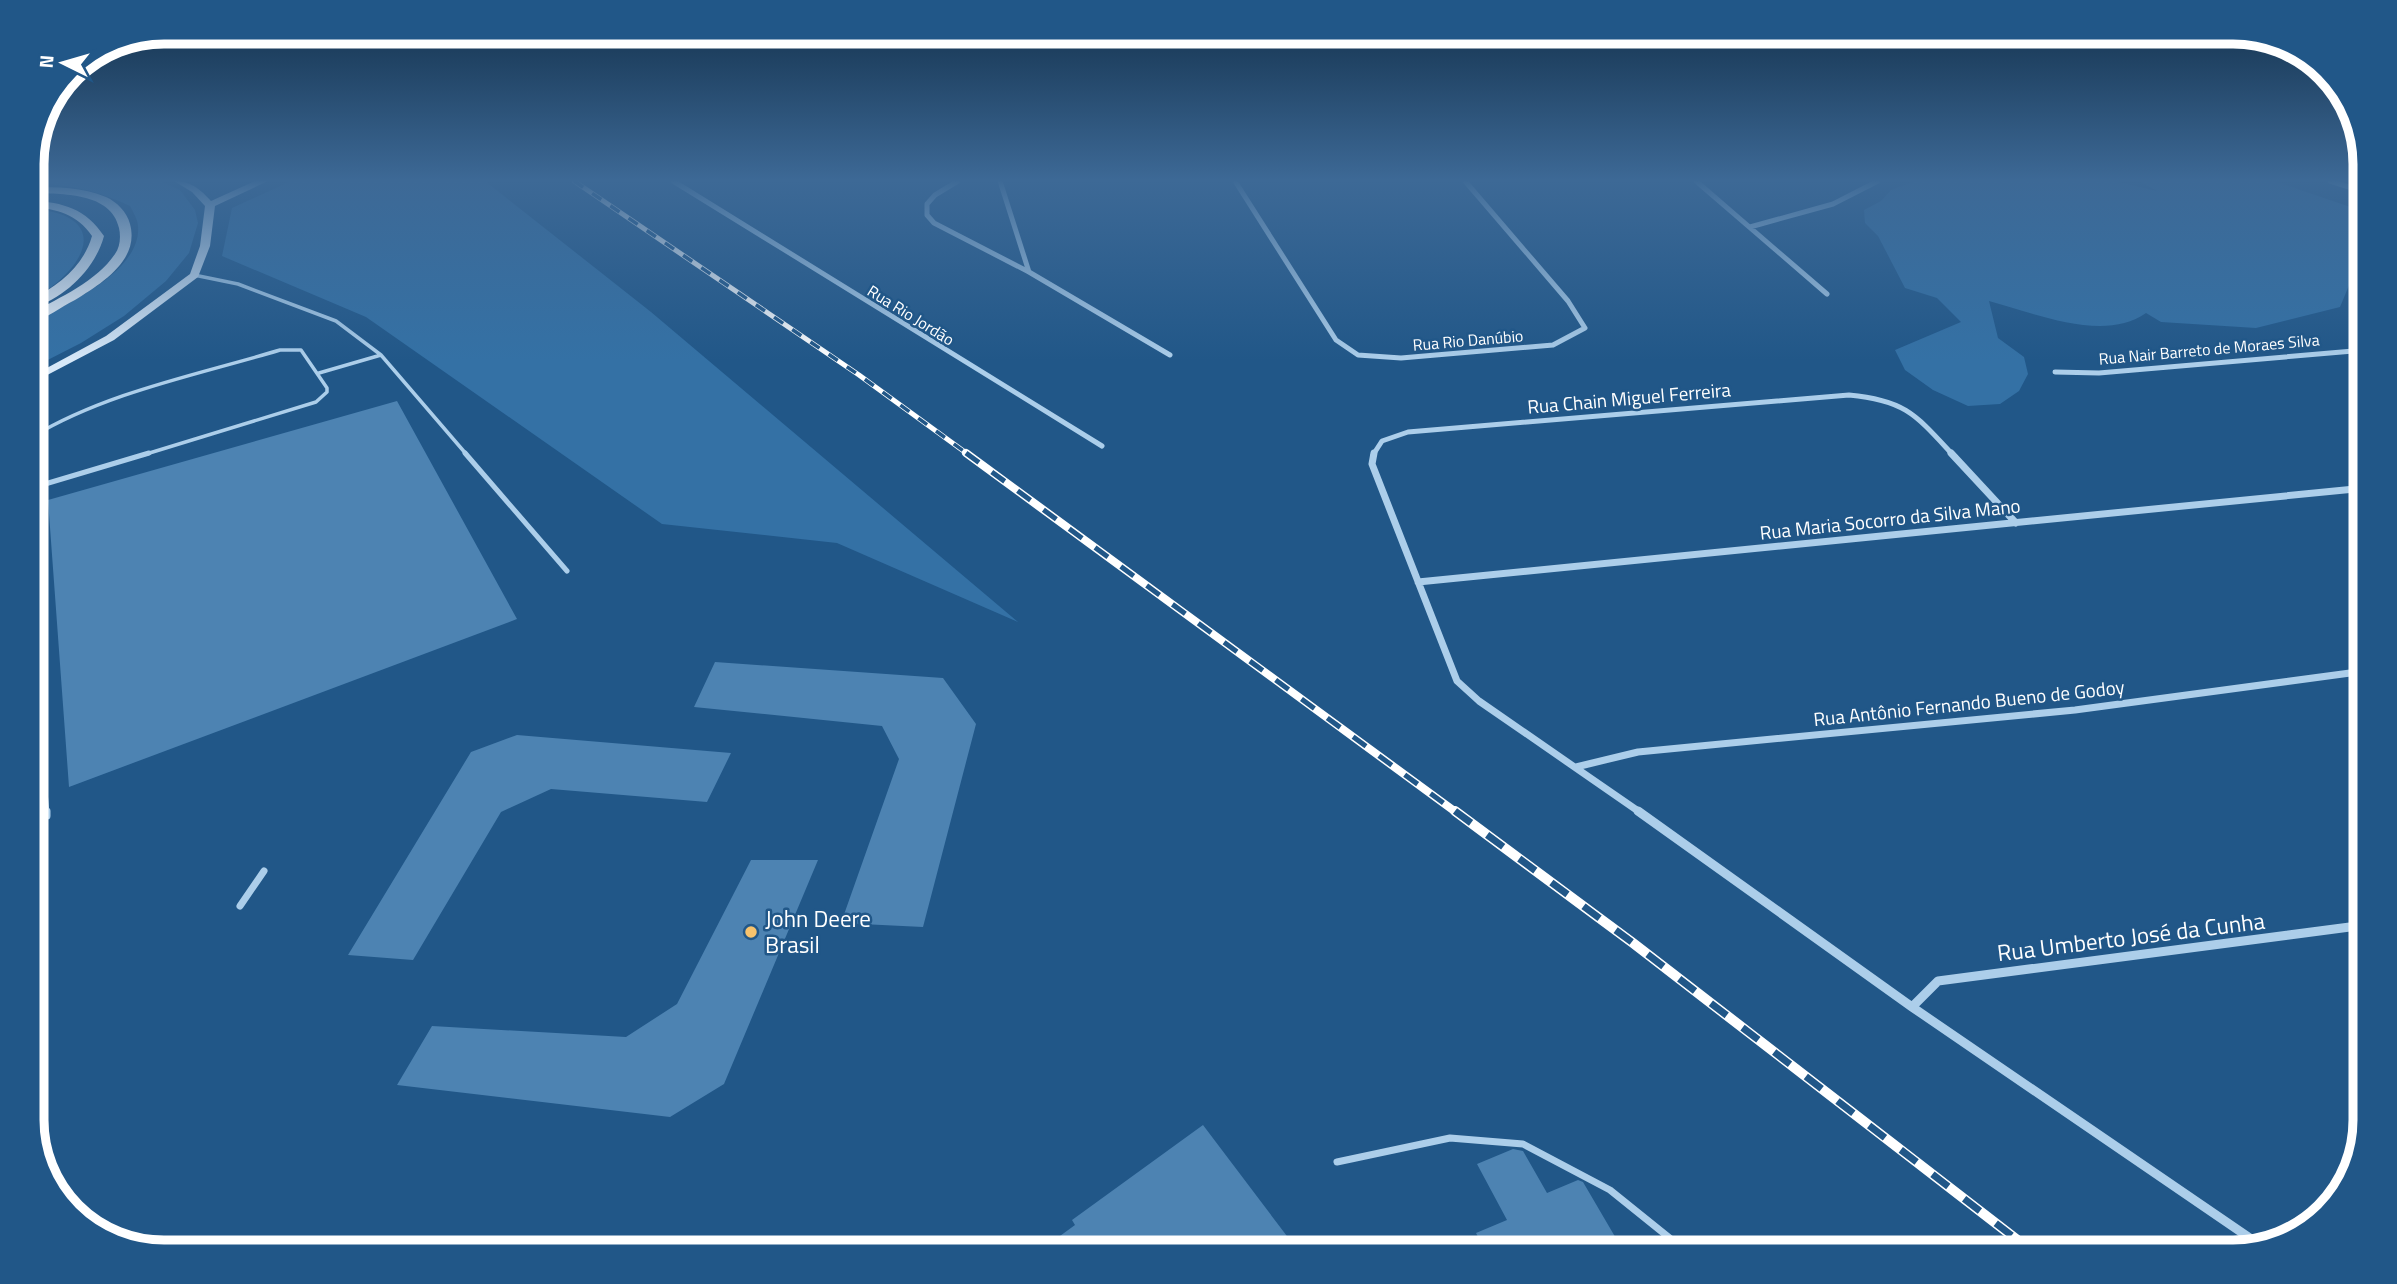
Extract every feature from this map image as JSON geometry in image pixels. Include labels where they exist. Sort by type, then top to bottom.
[{"type":"main road","points":[[44,297],[63,286],[82,267],[96,251],[97,241]]},
{"type":"main road","points":[[44,310],[79,291],[103,273],[118,258],[126,246],[126,241]]},
{"type":"main road","points":[[44,374],[110,338],[194,275],[206,241]]},
{"type":"street","name":"Rua Rio Jordão","points":[[770,241],[1102,446]]},
{"type":"street","points":[[966,241],[1028,272],[1170,355]]},
{"type":"street","points":[[1018,241],[1028,272]]},
{"type":"street","name":"Rua Rio Danúbio","points":[[1273,241],[1328,328],[1346,349],[1358,355],[1382,358],[1553,345],[1580,333],[1585,328],[1582,320],[1516,241]]},
{"type":"street","points":[[1766,241],[1827,294]]},
{"type":"street","name":"Rua Nair Barreto de Moraes Silva","points":[[2055,372],[2099,373],[2353,351]]},
{"type":"street","name":"Rua Chain Miguel Ferreira","points":[[1418,582],[1372,464],[1372,452],[1378,444],[1391,436],[1408,432],[1849,395],[1885,400],[1916,415],[2016,523]]},
{"type":"street","name":"Rua Maria Socorro da Silva Mano","points":[[1418,582],[2353,489]]},
{"type":"street","points":[[1418,582],[1457,681],[1479,701],[1912,1007],[2251,1239]]},
{"type":"street","name":"Rua Antônio Fernando Bueno de Godoy","points":[[1576,767],[1638,752],[2075,710],[2353,673]]},
{"type":"street","name":"Rua Umberto José da Cunha","points":[[1912,1007],[1938,981],[2353,927]]},
{"type":"lane","points":[[194,275],[238,284],[336,321],[382,355],[567,571]]},
{"type":"lane","points":[[44,430],[67,416],[99,404],[280,350],[301,351],[319,373],[327,391],[316,402],[44,483]]},
{"type":"lane","points":[[319,373],[382,355]]},
{"type":"lane","points":[[44,783],[47,816]]},
{"type":"lane","points":[[240,906],[264,871]]},
{"type":"lane","points":[[1337,1162],[1450,1138],[1523,1144],[1610,1190],[1672,1240]]},
{"type":"shaded area","points":[[44,241],[83,241],[77,260],[44,292]]},
{"type":"shaded area","points":[[193,241],[189,253],[166,281],[124,316],[44,362],[44,317],[99,285],[128,258],[136,243]]},
{"type":"shaded area","points":[[225,241],[561,241],[651,312],[1018,622],[837,543],[662,524],[366,317],[222,256]]},
{"type":"shaded area","points":[[1881,241],[2353,241],[2353,286],[2350,283],[2340,307],[2256,328],[2161,322],[2146,313],[2129,322],[2090,326],[2047,318],[1989,301],[1998,338],[2024,357],[2028,374],[2019,391],[2000,404],[1968,406],[1933,390],[1905,370],[1895,350],[1961,322],[1937,298],[1905,288]]},
{"type":"building","points":[[397,401],[517,619],[69,787],[48,500]]},
{"type":"building","name":"John Deere Brasil","points":[[715,662],[943,678],[976,724],[923,927],[841,923],[899,759],[882,726],[694,707]]},
{"type":"building","points":[[517,735],[731,753],[707,802],[551,789],[501,812],[413,960],[348,955],[471,752]]},
{"type":"building","name":"John Deere Brasil","points":[[751,860],[818,860],[724,1084],[670,1117],[397,1085],[432,1026],[626,1037],[677,1004]]},
{"type":"building","points":[[1203,1125],[1290,1240],[1054,1240],[1075,1225],[1072,1220]]},
{"type":"building","points":[[1513,1149],[1523,1151],[1547,1193],[1578,1180],[1583,1182],[1617,1240],[1480,1240],[1476,1233],[1507,1220],[1477,1164]]},
{"type":"railway","points":[[662,241],[859,375],[969,455]]},
{"type":"railway","points":[[966,453],[1457,813]]},
{"type":"railway","points":[[1455,811],[1633,943],[2017,1240]]},
{"type":"place","name":"John Deere Brasil","points":[[751,932]]}]
